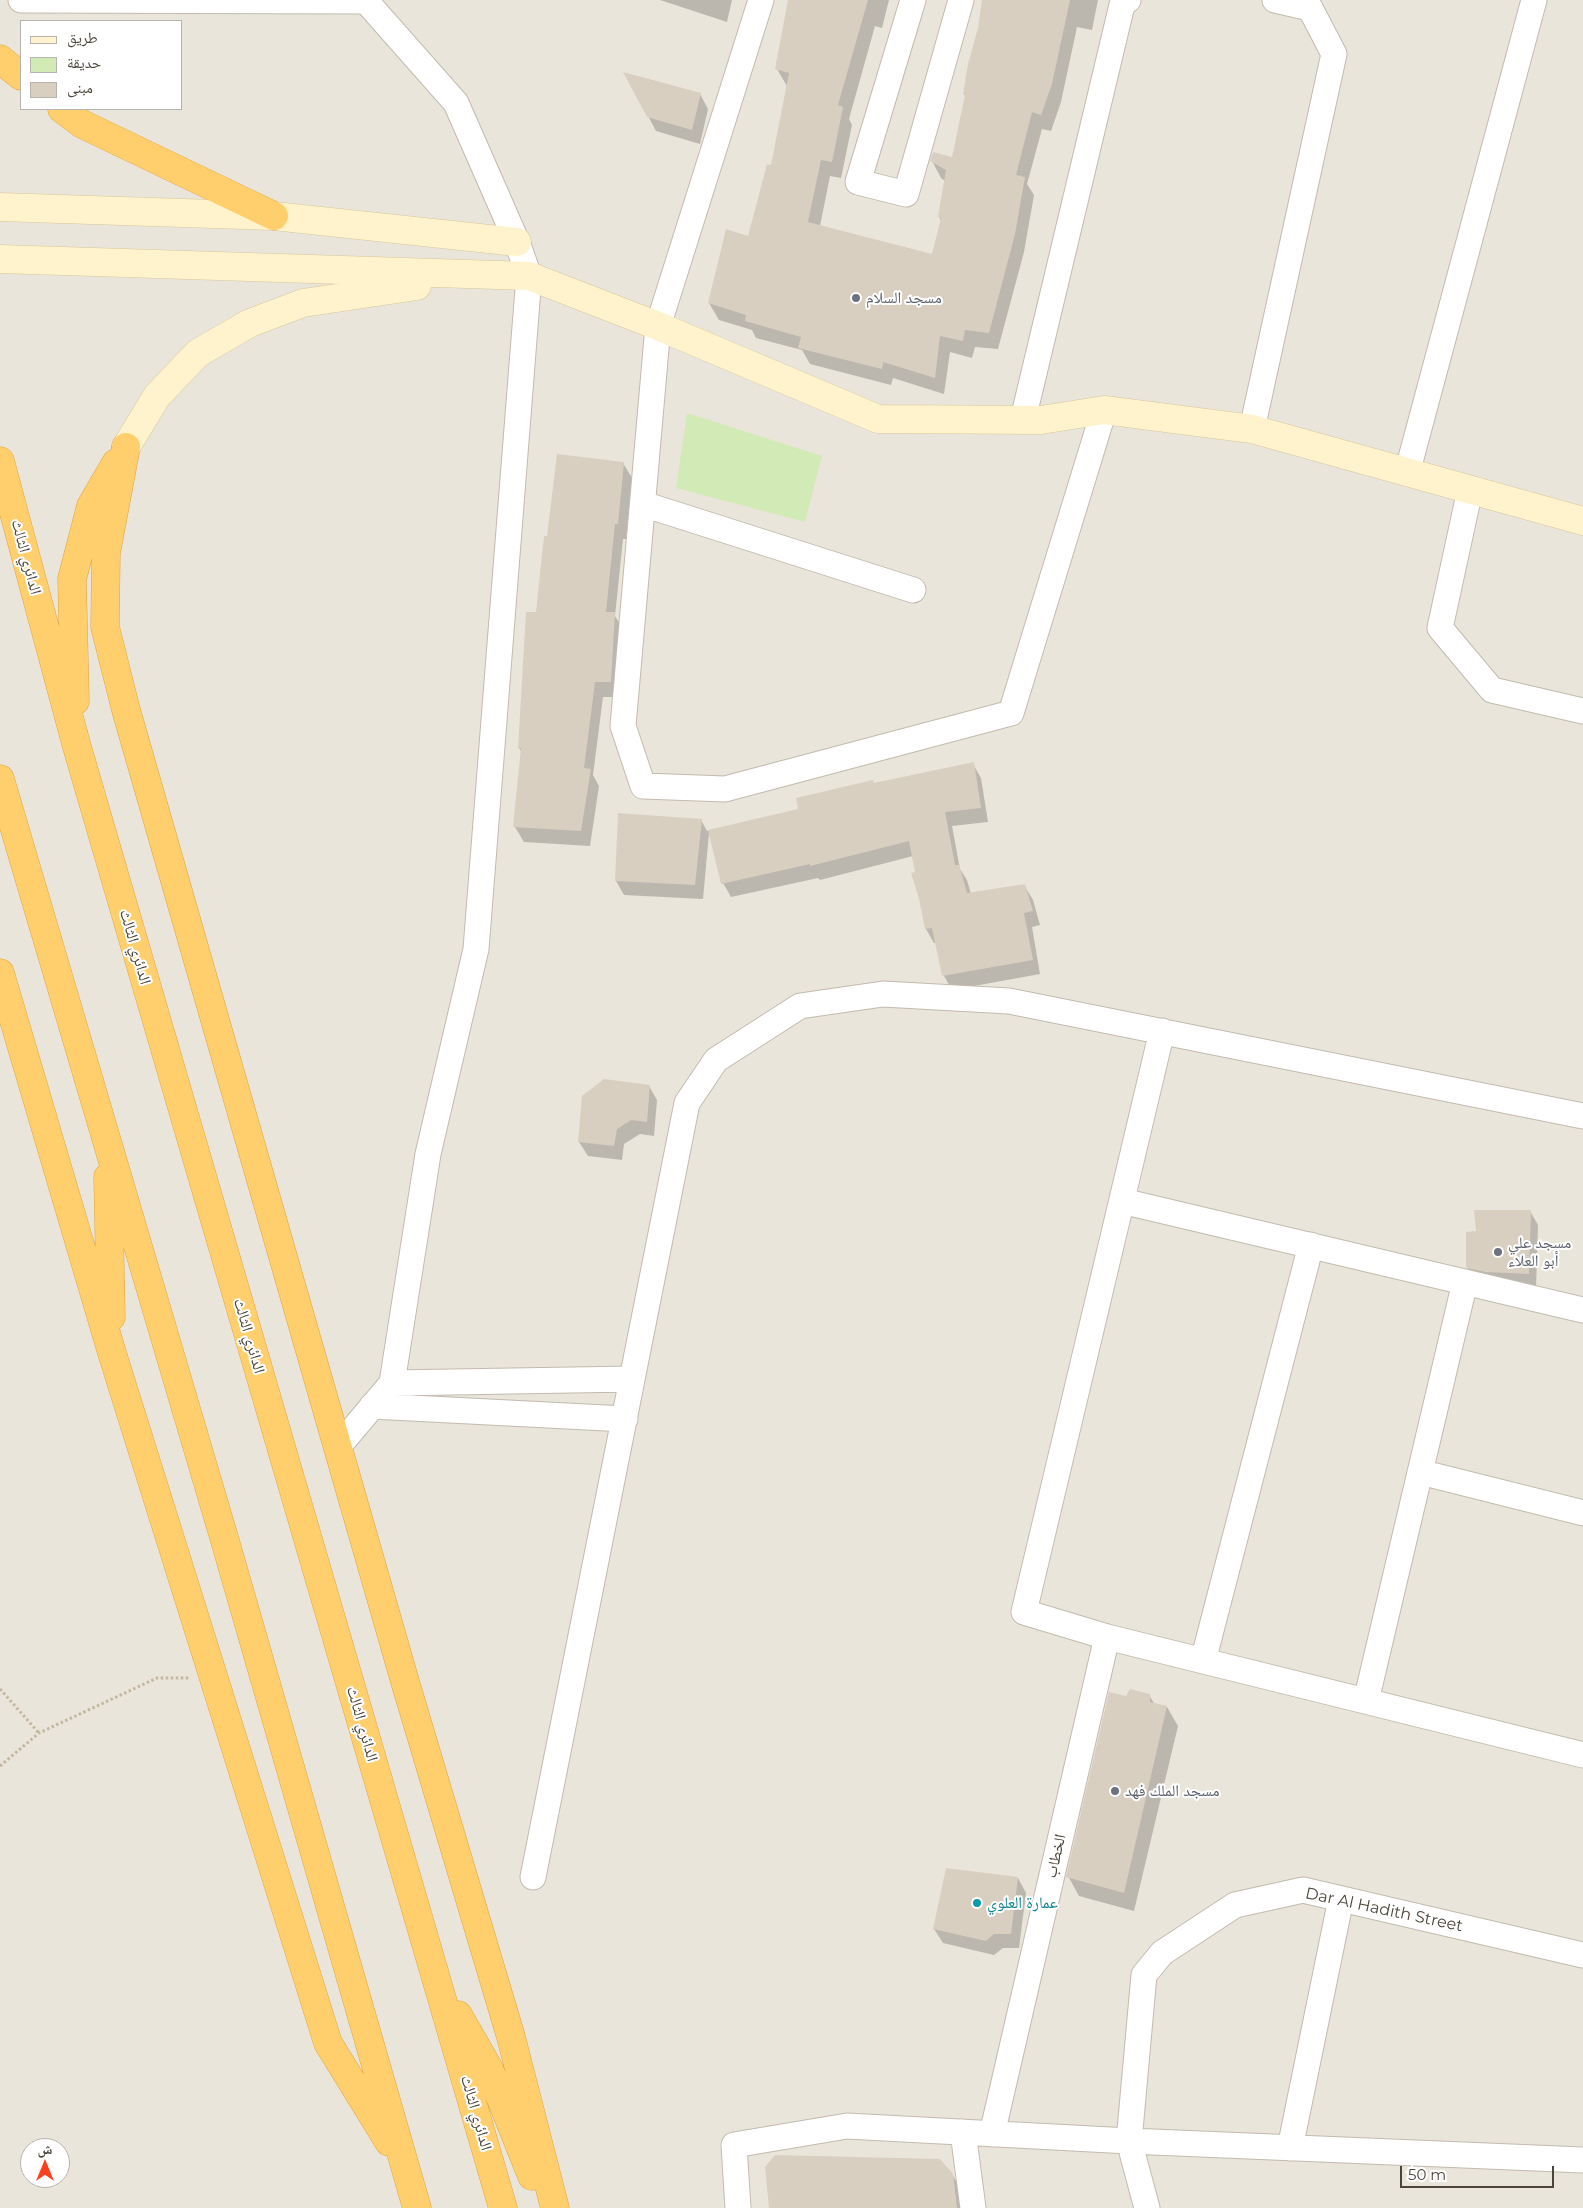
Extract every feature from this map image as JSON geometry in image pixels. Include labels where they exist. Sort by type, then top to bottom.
[{"type":"highway","points":[[0,59],[20,75]]},
{"type":"highway","points":[[63,110],[82,124],[274,216]]},
{"type":"highway","points":[[77,747],[72,579],[91,506],[126,447]]},
{"type":"highway","points":[[126,447],[106,553],[105,627],[126,710],[338,1447],[511,2037],[555,2208]]},
{"type":"highway","name":"الدائري الثالث","points":[[0,461],[77,747],[503,2208]]},
{"type":"highway","points":[[0,779],[226,1544],[418,2208]]},
{"type":"highway","points":[[0,973],[112,1353],[328,2043],[407,2173]]},
{"type":"highway","points":[[107,1141],[112,1353]]},
{"type":"highway","points":[[435,1975],[489,2068],[544,2208]]},
{"type":"street","points":[[21,0],[365,1],[456,103],[530,276],[476,949],[428,1154],[392,1383],[338,1447]]},
{"type":"street","points":[[761,0],[658,326],[624,726],[643,786],[724,789],[1011,713],[1104,410]]},
{"type":"street","points":[[913,0],[858,182],[906,194],[961,0]]},
{"type":"street","points":[[1023,419],[1122,5],[1128,0]]},
{"type":"street","points":[[1252,430],[1334,54],[1310,8],[1275,0]]},
{"type":"street","points":[[1407,472],[1534,0]]},
{"type":"street","points":[[0,207],[274,216],[517,242]]},
{"type":"street","points":[[0,259],[530,276],[658,326],[878,419],[1041,420],[1104,410],[1252,430],[1583,521]]},
{"type":"street","points":[[126,447],[157,396],[198,353],[250,323],[303,303],[498,276]]},
{"type":"street","points":[[1470,490],[1440,628],[1492,690],[1583,711]]},
{"type":"street","points":[[643,504],[913,590]]},
{"type":"street","points":[[533,1877],[687,1103],[716,1060],[800,1006],[884,994],[1009,1000],[1583,1116]]},
{"type":"street","points":[[1162,1031],[1024,1612],[1107,1637],[1583,1755]]},
{"type":"street","points":[[1122,1201],[1583,1308]]},
{"type":"street","points":[[1203,1661],[1311,1245]]},
{"type":"street","points":[[1366,1701],[1465,1282]]},
{"type":"street","points":[[392,1383],[632,1379]]},
{"type":"street","points":[[372,1406],[625,1419]]},
{"type":"street","points":[[1420,1472],[1583,1514]]},
{"type":"street","name":"الخطاب","points":[[992,2134],[1107,1637]]},
{"type":"street","name":"Dar Al Hadith Street","points":[[1147,2208],[1129,2141],[1144,1975],[1162,1953],[1235,1905],[1303,1890],[1583,1955]]},
{"type":"street","points":[[1290,2148],[1341,1899]]},
{"type":"street","points":[[738,2208],[734,2145],[847,2126],[1129,2141],[1583,2160]]},
{"type":"street","points":[[963,2132],[973,2208]]},
{"type":"path","points":[[0,1766],[39,1733],[157,1678],[193,1678]]},
{"type":"path","points":[[0,1689],[39,1733]]},
{"type":"shaded area","points":[[0,0],[1583,0],[1583,2208],[0,2208]]},
{"type":"green space","points":[[687,413],[822,456],[805,522],[676,488]]},
{"type":"building","points":[[788,0],[868,0],[838,105],[843,107],[832,162],[821,160],[808,222],[932,254],[941,218],[938,217],[946,170],[930,161],[933,152],[952,157],[965,95],[963,94],[968,64],[978,28],[982,0],[1070,0],[1052,84],[1041,115],[1032,112],[1016,175],[1025,177],[1015,234],[989,333],[965,330],[963,341],[940,336],[935,378],[883,362],[882,369],[798,348],[801,337],[745,321],[746,315],[708,303],[726,229],[748,236],[767,164],[771,165],[789,73],[775,69]]},
{"type":"building","points":[[623,72],[701,93],[692,130],[647,117]]},
{"type":"building","points":[[557,454],[624,462],[618,524],[615,524],[606,612],[615,612],[611,682],[595,682],[584,768],[591,769],[581,831],[513,827],[521,748],[518,748],[526,612],[536,612],[544,536],[547,536]]},
{"type":"building","points":[[974,762],[981,808],[945,812],[955,865],[959,865],[967,893],[1025,884],[1033,911],[1024,913],[1033,960],[942,976],[932,928],[925,929],[911,873],[915,872],[909,841],[810,866],[810,864],[721,884],[708,830],[798,809],[796,798],[873,780],[874,783]]},
{"type":"building","points":[[618,813],[702,819],[695,885],[615,881]]},
{"type":"building","points":[[604,1079],[650,1085],[647,1122],[631,1120],[617,1129],[614,1146],[578,1142],[582,1096]]},
{"type":"building","name":"مسجد علي أبو العلاء","points":[[1474,1210],[1531,1210],[1529,1274],[1486,1272],[1466,1268],[1466,1232],[1476,1231]]},
{"type":"building","name":"مسجد الملك فهد","points":[[1130,1689],[1150,1694],[1150,1702],[1167,1706],[1124,1893],[1066,1877],[1109,1692],[1126,1696]]},
{"type":"building","name":"عمارة العلوي","points":[[946,1868],[1018,1877],[1011,1934],[994,1934],[986,1941],[933,1929]]},
{"type":"building","points":[[775,2155],[940,2159],[953,2174],[957,2208],[769,2208],[765,2167]]},
{"type":"place","name":"مسجد السلام","points":[[856,298]]},
{"type":"place","name":"مسجد علي أبو العلاء","points":[[1498,1252]]},
{"type":"place","name":"مسجد الملك فهد","points":[[1115,1791]]},
{"type":"place","name":"عمارة العلوي","points":[[977,1903]]}]
